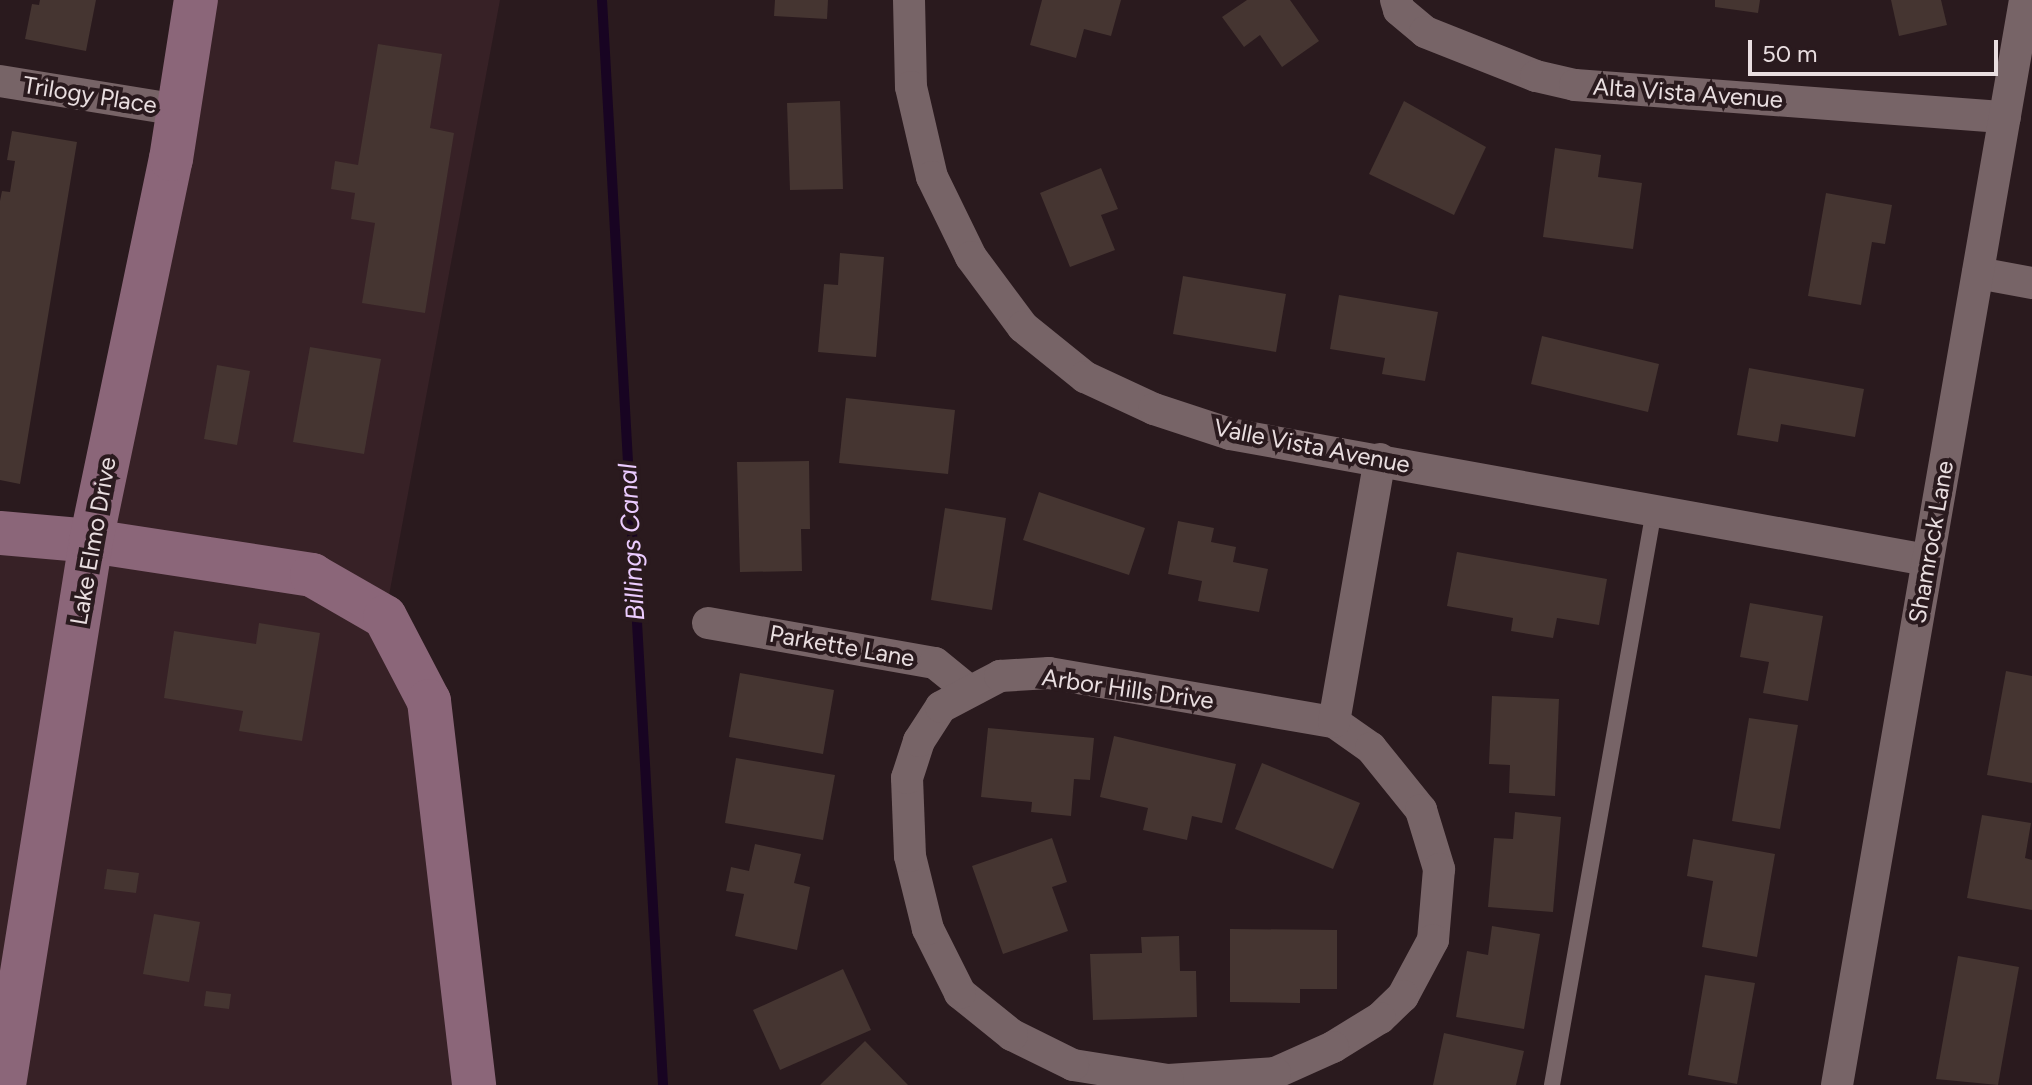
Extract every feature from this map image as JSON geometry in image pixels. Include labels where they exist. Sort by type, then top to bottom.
[{"type":"main road","name":"Lake Elmo Drive","points":[[4,1085],[91,541],[179,110],[196,0]]},
{"type":"main road","points":[[0,533],[91,541],[312,575],[385,617],[429,701],[474,1085]]},
{"type":"street","name":"Valle Vista Avenue","points":[[909,0],[911,87],[932,177],[971,257],[1023,327],[1085,377],[1154,409],[1230,434],[1927,560]]},
{"type":"street","name":"Alta Vista Avenue","points":[[1396,0],[1399,10],[1425,32],[1536,76],[1575,85],[2005,117]]},
{"type":"street","name":"Shamrock Lane","points":[[1837,1085],[2025,0]]},
{"type":"street","name":"Trilogy Place","points":[[0,81],[179,110]]},
{"type":"street","points":[[1978,273],[2032,283]]},
{"type":"street","points":[[1334,722],[1380,459]]},
{"type":"street","name":"Parkette Lane","points":[[708,623],[935,663],[967,689]]},
{"type":"street","name":"Arbor Hills Drive","points":[[1049,673],[1334,722],[1371,748],[1399,777],[1432,835],[1439,906],[1433,940],[1419,969],[1380,1018],[1333,1047],[1275,1073],[1168,1080],[1073,1065],[1012,1035],[960,993],[941,961],[910,856],[907,778],[919,741],[941,707],[967,689],[1000,676],[1049,673]]},
{"type":"lane","points":[[1552,1085],[1654,510]]},
{"type":"shaded area","points":[[196,0],[500,0],[385,617],[429,701],[474,1085],[0,1085],[0,533],[90,541]]},
{"type":"building","points":[[40,0],[96,0],[86,51],[25,39],[32,4],[39,5]]},
{"type":"building","points":[[775,0],[828,0],[827,19],[774,16]]},
{"type":"building","points":[[1042,0],[1121,0],[1111,36],[1084,29],[1076,58],[1030,45]]},
{"type":"building","points":[[1247,0],[1290,0],[1319,41],[1282,67],[1260,35],[1244,47],[1222,17]]},
{"type":"building","points":[[1715,0],[1760,0],[1758,13],[1715,7]]},
{"type":"building","points":[[1891,0],[1941,0],[1947,25],[1899,36]]},
{"type":"building","points":[[378,44],[442,54],[430,128],[454,133],[425,313],[362,303],[375,223],[351,219],[355,193],[331,189],[335,161],[358,165]]},
{"type":"building","points":[[840,101],[843,189],[790,190],[787,103]]},
{"type":"building","points":[[1404,101],[1486,147],[1454,215],[1369,174]]},
{"type":"building","points":[[12,131],[77,142],[20,484],[0,480],[0,201],[2,191],[10,192],[15,161],[7,160]]},
{"type":"building","points":[[1555,148],[1601,155],[1598,177],[1642,183],[1633,249],[1543,237]]},
{"type":"building","points":[[1101,168],[1118,209],[1101,215],[1115,250],[1070,267],[1040,193]]},
{"type":"building","points":[[1826,193],[1892,205],[1885,244],[1872,242],[1861,305],[1808,296]]},
{"type":"building","points":[[840,253],[884,257],[876,357],[818,352],[824,284],[838,285]]},
{"type":"building","points":[[1183,276],[1286,294],[1276,352],[1173,334]]},
{"type":"building","points":[[1339,295],[1438,312],[1425,381],[1382,374],[1385,358],[1330,349]]},
{"type":"building","points":[[1542,336],[1659,364],[1648,412],[1531,384]]},
{"type":"building","points":[[310,347],[381,359],[364,454],[293,442]]},
{"type":"building","points":[[217,365],[250,371],[237,445],[204,439]]},
{"type":"building","points":[[1749,368],[1864,389],[1855,437],[1781,424],[1778,442],[1737,435]]},
{"type":"building","points":[[846,398],[955,410],[948,474],[839,463]]},
{"type":"building","points":[[809,461],[810,529],[801,529],[802,571],[740,572],[737,462]]},
{"type":"building","points":[[1039,492],[1145,528],[1129,575],[1023,540]]},
{"type":"building","points":[[945,508],[1006,518],[992,610],[931,600]]},
{"type":"building","points":[[1178,521],[1214,528],[1211,542],[1236,547],[1233,562],[1268,569],[1259,612],[1198,601],[1202,581],[1168,574]]},
{"type":"building","points":[[1457,552],[1607,579],[1599,625],[1557,618],[1553,638],[1511,631],[1513,618],[1447,606]]},
{"type":"building","points":[[1750,603],[1823,616],[1808,701],[1763,693],[1769,662],[1740,657]]},
{"type":"building","points":[[259,623],[320,633],[302,741],[239,731],[243,711],[164,698],[174,631],[256,644]]},
{"type":"building","points":[[2006,671],[2032,676],[2032,783],[1987,775]]},
{"type":"building","points":[[740,673],[834,690],[823,754],[729,737]]},
{"type":"building","points":[[1492,696],[1559,699],[1555,796],[1509,793],[1510,765],[1489,764]]},
{"type":"building","points":[[1749,718],[1798,725],[1780,829],[1732,821]]},
{"type":"building","points":[[988,728],[1094,738],[1090,780],[1074,779],[1071,816],[1031,812],[1032,802],[981,797]]},
{"type":"building","points":[[1114,736],[1236,764],[1222,823],[1192,816],[1187,840],[1143,830],[1148,808],[1100,797]]},
{"type":"building","points":[[736,758],[835,775],[823,840],[725,823]]},
{"type":"building","points":[[1262,763],[1360,803],[1333,869],[1235,829]]},
{"type":"building","points":[[1515,812],[1561,817],[1553,912],[1488,907],[1494,838],[1513,839]]},
{"type":"building","points":[[1982,815],[2031,823],[2025,858],[2032,860],[2032,910],[1967,898]]},
{"type":"building","points":[[1052,838],[1067,882],[1052,887],[1068,931],[1003,954],[972,866]]},
{"type":"building","points":[[1693,839],[1775,854],[1757,957],[1702,947],[1713,881],[1687,876]]},
{"type":"building","points":[[755,844],[801,854],[794,883],[810,887],[797,950],[735,936],[744,894],[726,891],[731,867],[749,871]]},
{"type":"building","points":[[107,869],[139,873],[136,893],[104,889]]},
{"type":"building","points":[[154,914],[200,922],[189,982],[143,974]]},
{"type":"building","points":[[1492,926],[1540,934],[1524,1029],[1456,1017],[1467,951],[1488,955]]},
{"type":"building","points":[[1230,929],[1337,930],[1337,989],[1300,989],[1300,1003],[1230,1002]]},
{"type":"building","points":[[1179,936],[1180,971],[1196,971],[1197,1017],[1093,1020],[1090,954],[1142,953],[1141,937]]},
{"type":"building","points":[[1958,956],[2019,967],[1998,1085],[1936,1079]]},
{"type":"building","points":[[843,969],[871,1030],[780,1070],[753,1010]]},
{"type":"building","points":[[1705,975],[1755,983],[1737,1084],[1688,1075]]},
{"type":"building","points":[[206,991],[231,994],[229,1009],[204,1006]]},
{"type":"building","points":[[1444,1033],[1524,1051],[1516,1085],[1433,1085]]},
{"type":"building","points":[[865,1041],[908,1085],[820,1085]]},
{"type":"waterway","name":"Billings Canal","points":[[602,0],[663,1085]]}]
